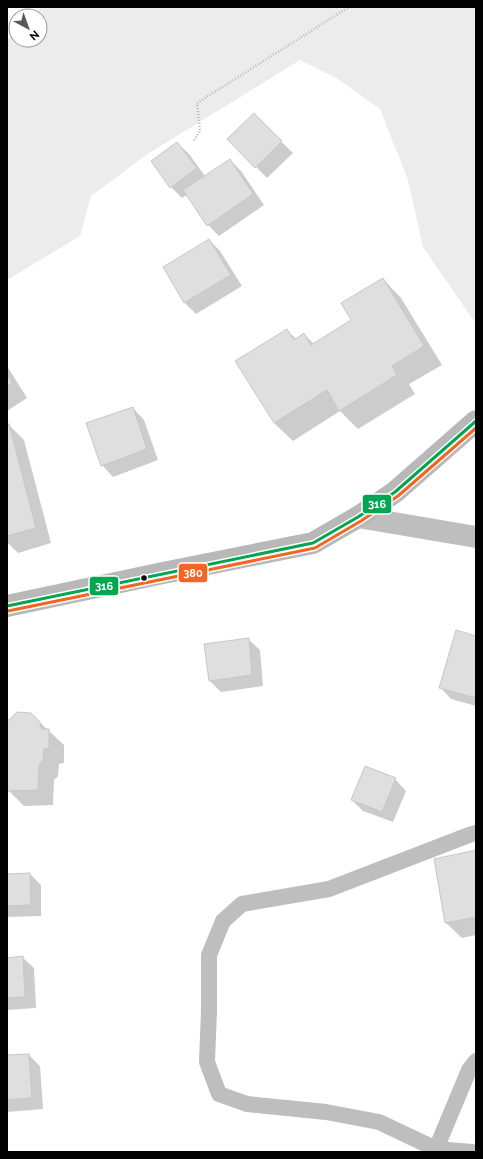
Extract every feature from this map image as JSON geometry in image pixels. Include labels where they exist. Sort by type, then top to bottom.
[{"type":"main road","points":[[7,606],[313,543],[358,517],[395,492],[476,421]]},
{"type":"street","points":[[358,517],[476,538]]},
{"type":"lane","points":[[472,1152],[436,1148],[380,1122],[326,1112],[247,1104],[219,1094],[207,1062],[209,1010],[208,955],[223,921],[242,904],[329,890],[469,835],[476,834]]},
{"type":"lane","points":[[436,1148],[469,1070],[476,1061]]},
{"type":"path","points":[[194,140],[200,131],[197,103],[349,7]]},
{"type":"shaded area","points":[[476,7],[476,324],[423,247],[408,180],[380,109],[338,79],[300,60],[146,155],[91,196],[80,236],[7,280],[7,40],[8,39],[8,48],[48,48],[48,8],[40,8]]},
{"type":"building","points":[[254,113],[282,141],[255,168],[227,139]]},
{"type":"building","points":[[177,142],[197,168],[170,188],[151,161]]},
{"type":"building","points":[[230,159],[253,194],[207,226],[183,190]]},
{"type":"building","points":[[209,239],[231,275],[184,303],[163,267]]},
{"type":"building","points":[[383,278],[424,346],[392,366],[397,375],[339,411],[327,390],[274,423],[235,361],[287,329],[294,340],[304,333],[311,345],[351,320],[341,303]]},
{"type":"building","points":[[7,374],[12,383],[7,386]]},
{"type":"building","points":[[133,407],[147,449],[101,466],[86,423]]},
{"type":"building","points":[[7,424],[9,424],[36,528],[7,536]]},
{"type":"building","points":[[456,630],[476,636],[476,698],[439,688]]},
{"type":"building","points":[[249,638],[252,675],[209,681],[204,644]]},
{"type":"building","points":[[17,712],[31,713],[40,722],[41,729],[49,729],[49,748],[44,749],[43,760],[39,765],[38,790],[7,791],[7,720],[9,720]]},
{"type":"building","points":[[365,766],[396,778],[382,812],[351,800]]},
{"type":"building","points":[[476,850],[476,917],[445,923],[434,859]]},
{"type":"building","points":[[30,873],[31,905],[7,906],[7,874]]},
{"type":"building","points":[[23,956],[25,997],[7,998],[7,958]]},
{"type":"building","points":[[29,1054],[32,1098],[7,1100],[7,1055]]},
{"type":"transit line","name":"316","points":[[7,606],[313,543],[358,517],[395,492],[476,421]]},
{"type":"transit line","name":"380","points":[[8,611],[315,548],[361,521],[398,496],[476,428]]}]
